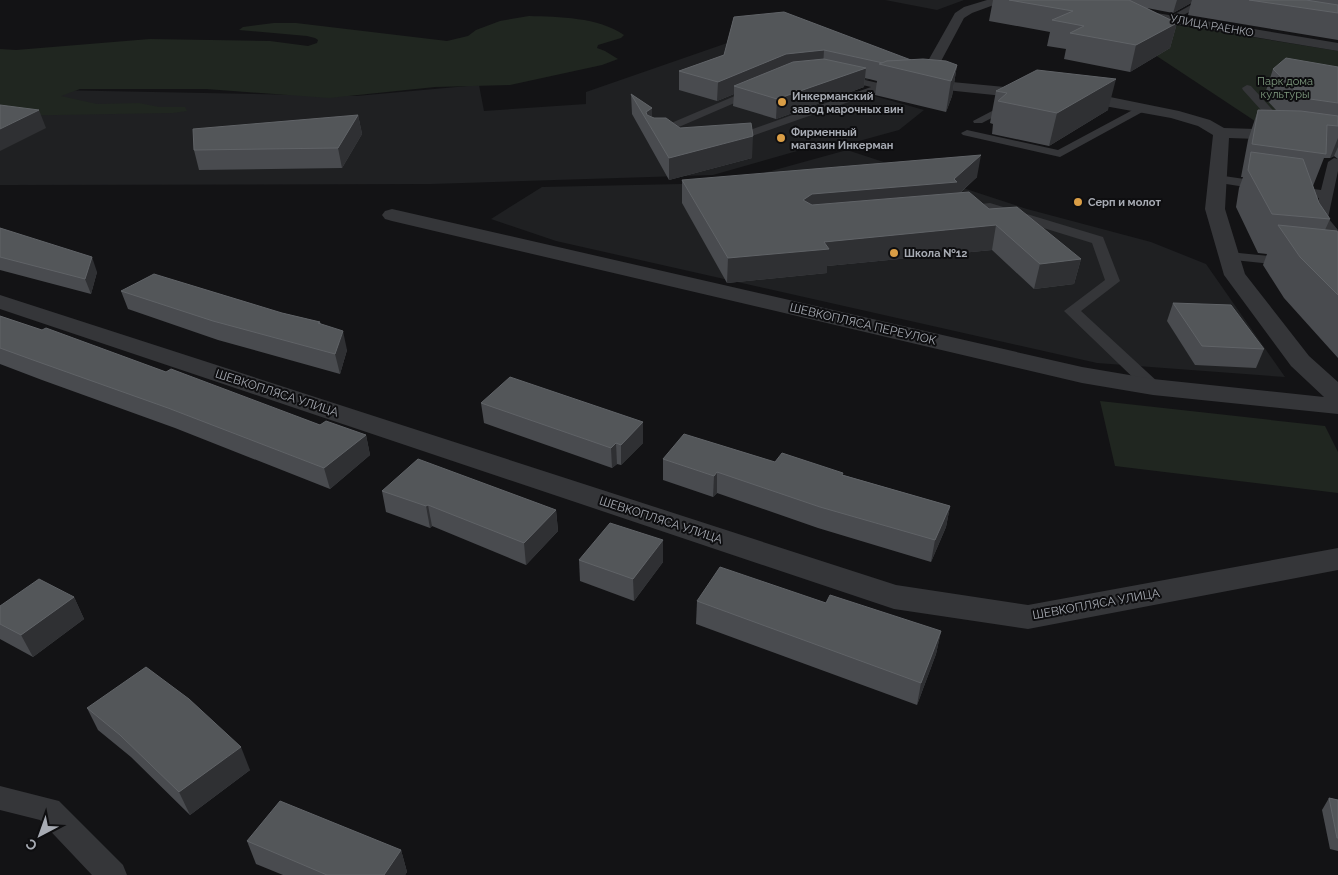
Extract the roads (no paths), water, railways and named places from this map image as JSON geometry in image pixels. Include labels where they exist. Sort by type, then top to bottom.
[{"type":"street","points":[[998,0],[968,10],[959,16],[922,84],[1032,93],[1110,102],[1204,123],[1221,133],[1290,135],[1334,140]]},
{"type":"street","name":"УЛИЦА РАЕНКО","points":[[1121,11],[1338,47]]},
{"type":"street","points":[[1221,133],[1215,209],[1235,274],[1300,361],[1333,386]]},
{"type":"street","name":"ШЕВКОПЛЯСА ПЕРЕУЛОК","points":[[392,215],[1082,375],[1153,387],[1338,406]]},
{"type":"street","name":"ШЕВКОПЛЯСА УЛИЦА","points":[[0,302],[894,598],[1028,617],[1338,559]]},
{"type":"lane","points":[[1170,19],[1207,3]]},
{"type":"lane","points":[[832,75],[882,87]]},
{"type":"lane","points":[[713,133],[752,133],[882,87],[922,84]]},
{"type":"lane","points":[[683,134],[654,134],[762,87]]},
{"type":"lane","points":[[1247,88],[1290,135]]},
{"type":"lane","points":[[978,121],[1032,93]]},
{"type":"lane","points":[[967,133],[1060,154],[1142,108]]},
{"type":"lane","points":[[1334,140],[1336,163],[1321,219],[1338,238]]},
{"type":"lane","points":[[1218,179],[1326,195]]},
{"type":"lane","points":[[952,210],[990,207],[1098,240],[1113,281],[1072,311],[1153,387]]},
{"type":"lane","points":[[1229,256],[1338,267]]},
{"type":"lane","points":[[0,798],[49,810],[112,875]]},
{"type":"place","name":"Инкерманский завод марочных вин","points":[[782,102]]},
{"type":"place","name":"Фирменный магазин Инкерман","points":[[781,138]]},
{"type":"place","name":"Серп и молот","points":[[1078,202]]},
{"type":"place","name":"Школа №12","points":[[894,253]]},
{"type":"park label","name":"Парк дома культуры","points":[[1285,87]]}]
